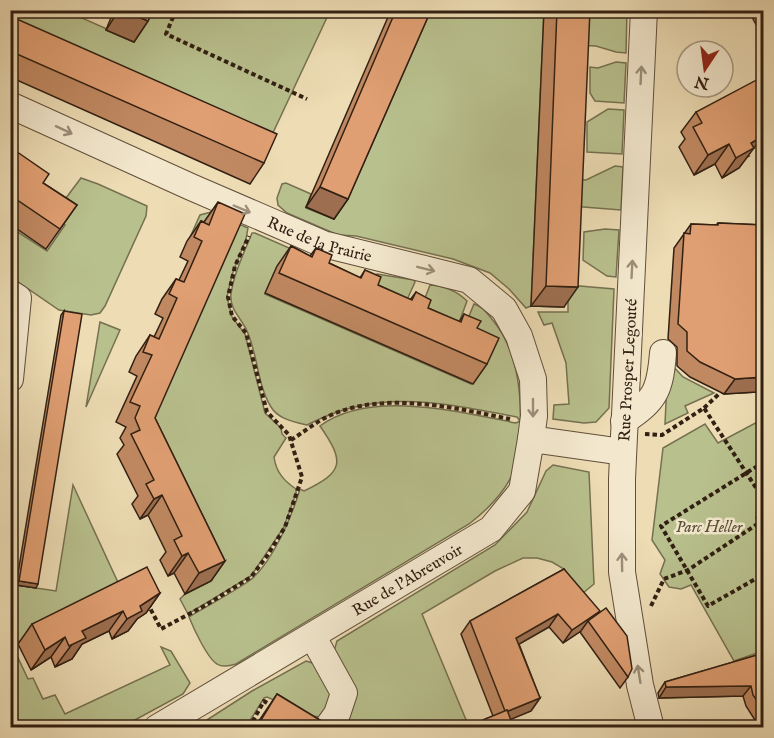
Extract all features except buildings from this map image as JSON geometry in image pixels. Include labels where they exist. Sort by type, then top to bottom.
[{"type":"street","name":"Rue Prosper Legouté","points":[[644,10],[624,435],[622,572],[640,685],[651,728]]},
{"type":"street","name":"Rue de la Prairie","points":[[10,105],[322,244],[469,280],[504,309],[519,336],[533,379],[534,416],[531,439]]},
{"type":"street","points":[[10,293],[18,298],[10,379]]},
{"type":"street","points":[[531,439],[624,435],[657,390],[663,353]]},
{"type":"street","name":"Rue de l'Abreuvoir","points":[[157,728],[491,530],[522,492],[531,439]]},
{"type":"street","points":[[313,637],[344,693],[337,714],[327,728]]},
{"type":"path","points":[[176,10],[166,34],[307,99]]},
{"type":"path","points":[[150,597],[150,608],[161,629],[251,577],[285,527],[302,477],[291,441],[284,428],[267,412],[246,333],[232,316],[228,297],[235,266],[253,228]]},
{"type":"path","points":[[624,435],[662,435],[704,408],[722,392]]},
{"type":"path","points":[[291,441],[330,416],[350,409],[390,403],[438,405],[512,419]]},
{"type":"path","points":[[664,579],[688,570],[761,524],[756,515],[764,502],[704,408]]},
{"type":"path","points":[[764,462],[661,526],[708,606],[764,574]]},
{"type":"path","points":[[249,728],[264,701],[276,709]]},
{"type":"green space","points":[[11,11],[77,11],[75,15],[134,41],[147,11],[330,11],[263,154],[11,42]]},
{"type":"green space","points":[[426,11],[544,11],[531,306],[526,308],[490,273],[453,259],[356,236],[338,235],[287,213],[278,205],[277,198],[282,184],[286,183],[311,194],[306,208],[334,219]]},
{"type":"green space","points":[[606,11],[627,11],[626,53],[596,46],[576,45],[577,15],[593,15]]},
{"type":"green space","points":[[616,62],[626,63],[624,103],[595,101],[590,93],[590,67],[598,68]]},
{"type":"green space","points":[[608,109],[624,110],[622,154],[587,152],[587,122]]},
{"type":"green space","points":[[615,166],[623,167],[621,210],[571,206],[571,179],[586,180]]},
{"type":"green space","points":[[81,178],[147,206],[146,216],[105,306],[100,313],[91,315],[59,310],[11,277],[10,227],[47,251],[65,225],[33,202],[57,210]]},
{"type":"green space","points":[[211,212],[248,228],[227,297],[232,317],[245,334],[265,413],[281,428],[286,438],[274,457],[277,467],[284,479],[296,489],[296,493],[284,527],[251,576],[188,614],[180,599],[212,580],[141,438],[196,237],[191,235],[200,215]]},
{"type":"green space","points":[[619,230],[616,277],[607,276],[583,260],[584,232]]},
{"type":"green space","points":[[252,233],[255,233],[305,255],[277,267],[265,294],[471,384],[474,380],[467,321],[474,304],[482,308],[500,330],[513,357],[519,386],[520,421],[517,417],[463,407],[411,402],[385,402],[359,406],[333,413],[307,425],[287,419],[274,411],[266,398],[251,340],[232,304],[232,286]]},
{"type":"green space","points":[[377,274],[414,280],[406,302],[372,295],[373,278]]},
{"type":"green space","points":[[430,285],[450,290],[467,301],[460,320],[454,327],[420,311]]},
{"type":"green space","points":[[568,285],[614,289],[609,408],[596,422],[584,423],[553,419],[554,405],[569,404],[566,363],[552,323],[544,325],[538,312],[568,312]]},
{"type":"green space","points":[[100,322],[120,330],[86,407]]},
{"type":"green space","points":[[668,361],[683,377],[714,393],[685,406],[688,413],[665,424]]},
{"type":"green space","points":[[416,406],[516,423],[520,421],[520,451],[516,465],[507,484],[485,510],[469,524],[236,664],[224,666],[213,661],[189,617],[242,586],[257,573],[266,563],[280,539],[300,489],[304,491],[333,472],[336,465],[334,449],[320,426],[340,415],[364,408]]},
{"type":"green space","name":"Parc Heller","points":[[763,419],[763,651],[734,661],[691,585],[681,589],[669,587],[660,574],[665,560],[652,540],[663,448],[705,424],[718,443]]},
{"type":"green space","points":[[553,465],[589,472],[594,584],[583,593],[564,569],[552,562],[537,558],[523,558],[495,571],[422,614],[469,727],[339,727],[334,651],[337,641],[495,545],[527,512],[546,471]]},
{"type":"green space","points":[[73,485],[121,589],[12,645],[28,679],[33,678],[43,699],[55,695],[65,714],[170,665],[161,647],[171,651],[190,683],[183,694],[122,727],[11,728],[10,632],[16,585],[56,591]]},
{"type":"green space","points":[[306,661],[316,664],[336,693],[320,717],[312,716],[267,697],[264,698],[246,727],[201,728],[199,725],[252,691]]}]
